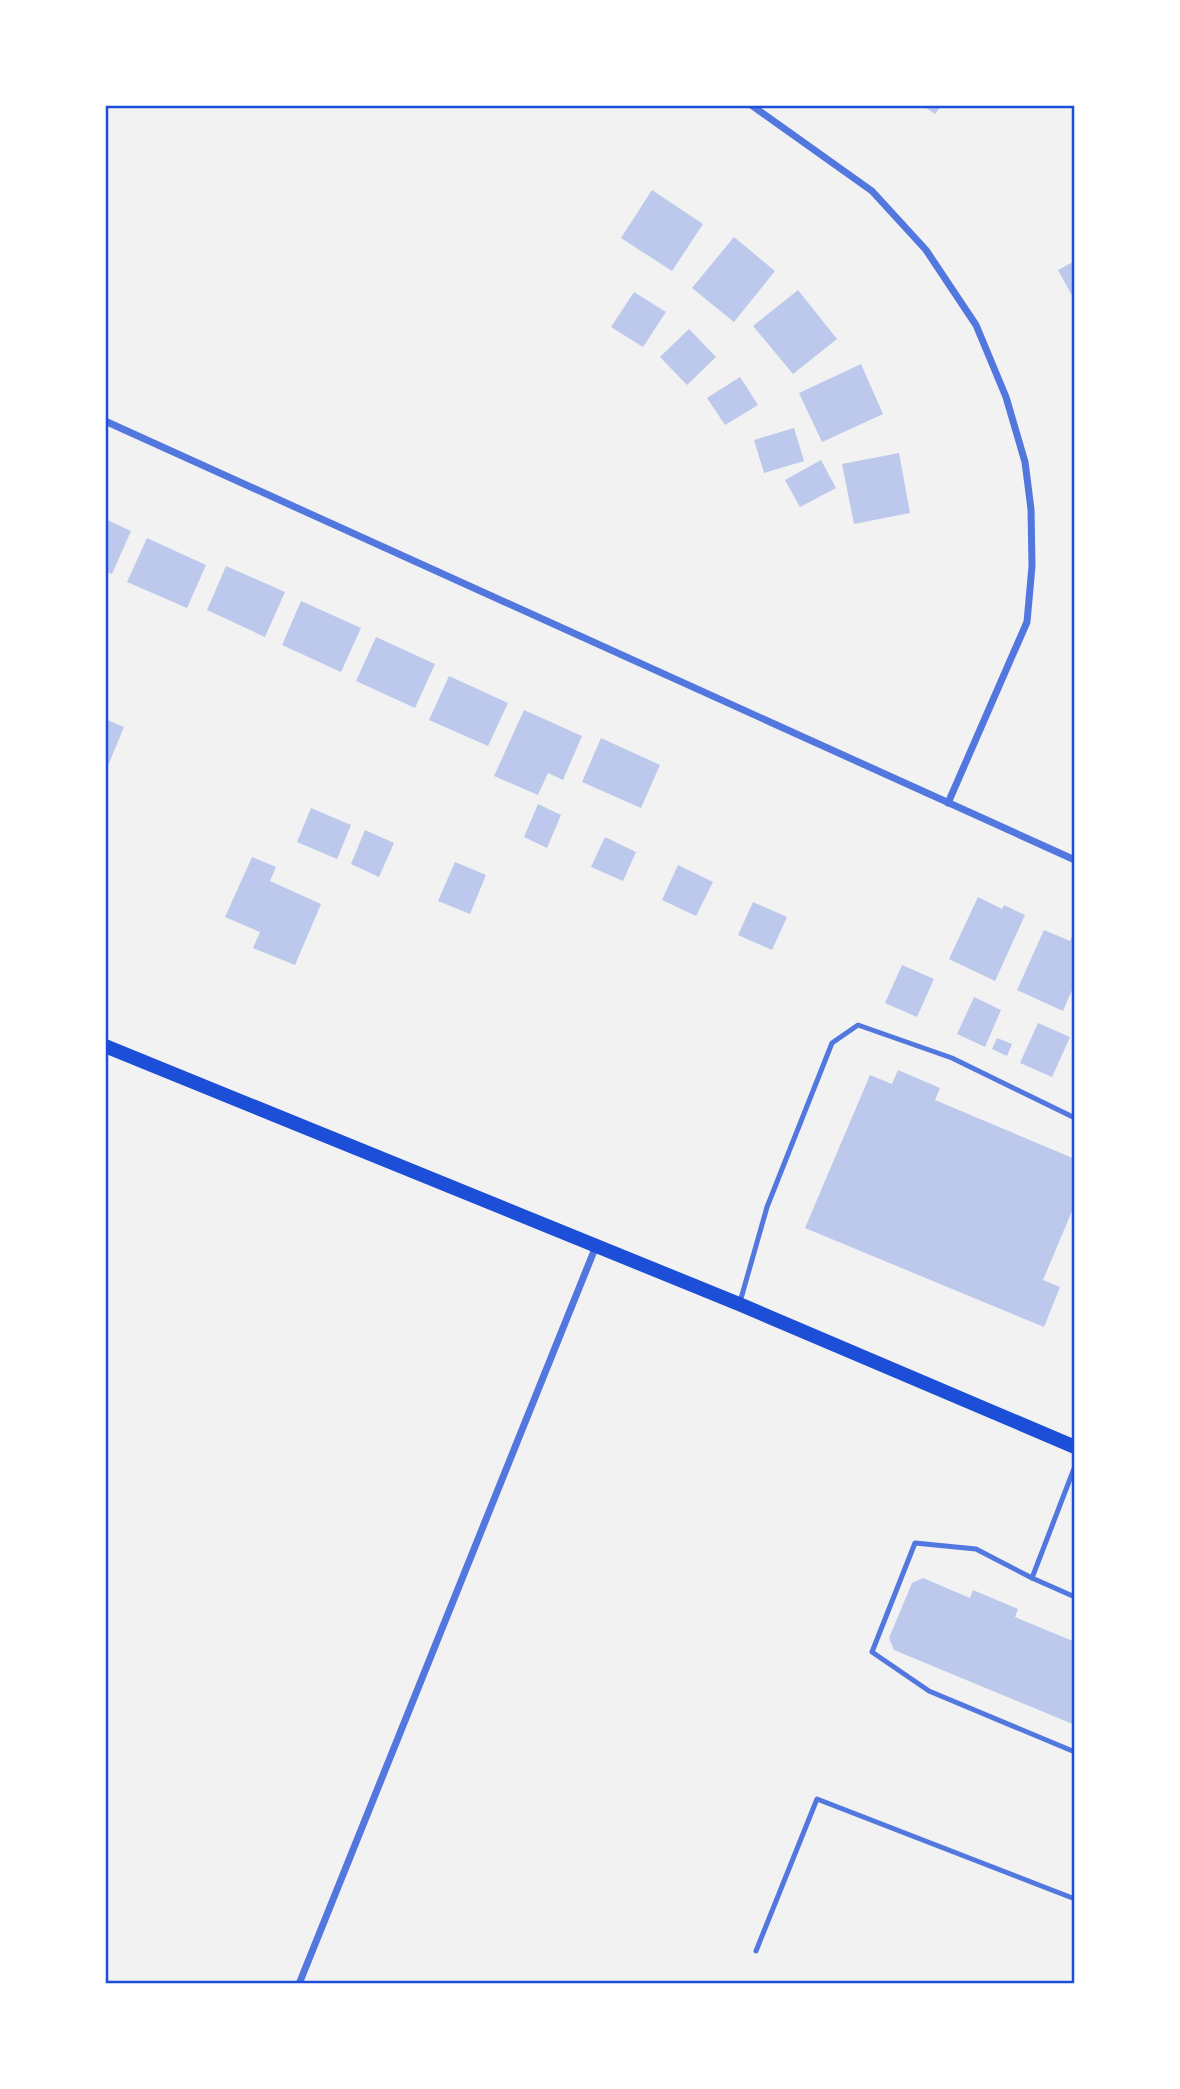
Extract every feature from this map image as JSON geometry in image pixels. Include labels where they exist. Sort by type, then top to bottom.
[{"type":"main road","points":[[105,1046],[597,1245],[1075,1447]]},
{"type":"street","points":[[751,105],[872,191],[926,250],[976,325],[1006,397],[1025,462],[1031,509],[1032,566],[1027,621],[948,803]]},
{"type":"street","points":[[105,421],[1075,860]]},
{"type":"street","points":[[299,1984],[597,1245]]},
{"type":"lane","points":[[739,1304],[767,1207],[832,1043],[858,1025],[952,1059],[1075,1118]]},
{"type":"lane","points":[[1032,1578],[1075,1466]]},
{"type":"lane","points":[[1075,1597],[976,1549],[915,1543],[872,1652],[929,1691],[1075,1752]]},
{"type":"lane","points":[[756,1951],[817,1799],[1075,1899]]},
{"type":"building","points":[[922,105],[942,105],[935,114]]},
{"type":"building","points":[[652,190],[703,224],[672,271],[621,238]]},
{"type":"building","points":[[734,237],[775,271],[734,322],[692,288]]},
{"type":"building","points":[[1075,261],[1075,301],[1058,270]]},
{"type":"building","points":[[798,290],[837,339],[793,374],[753,326]]},
{"type":"building","points":[[634,292],[666,312],[643,347],[611,327]]},
{"type":"building","points":[[689,329],[716,357],[687,385],[660,357]]},
{"type":"building","points":[[861,364],[883,414],[822,442],[799,393]]},
{"type":"building","points":[[740,377],[758,405],[725,425],[707,398]]},
{"type":"building","points":[[794,428],[804,461],[764,473],[754,440]]},
{"type":"building","points":[[899,453],[910,513],[854,524],[842,464]]},
{"type":"building","points":[[821,460],[836,488],[800,507],[785,480]]},
{"type":"building","points":[[105,519],[131,531],[112,574],[105,571]]},
{"type":"building","points":[[147,538],[206,565],[187,608],[127,582]]},
{"type":"building","points":[[226,566],[285,592],[265,637],[207,610]]},
{"type":"building","points":[[301,601],[361,628],[341,672],[282,645]]},
{"type":"building","points":[[376,637],[435,664],[415,708],[356,681]]},
{"type":"building","points":[[449,676],[508,703],[488,746],[429,720]]},
{"type":"building","points":[[524,710],[582,736],[563,780],[548,773],[538,795],[494,776]]},
{"type":"building","points":[[105,719],[124,727],[107,768],[105,767]]},
{"type":"building","points":[[601,738],[660,765],[641,808],[582,782]]},
{"type":"building","points":[[538,804],[561,815],[547,848],[524,837]]},
{"type":"building","points":[[311,808],[351,825],[337,859],[297,842]]},
{"type":"building","points":[[365,830],[394,843],[379,877],[351,864]]},
{"type":"building","points":[[605,837],[636,852],[623,881],[591,867]]},
{"type":"building","points":[[252,857],[276,867],[270,881],[321,904],[295,965],[253,948],[260,932],[225,917]]},
{"type":"building","points":[[455,862],[486,875],[470,914],[438,901]]},
{"type":"building","points":[[678,865],[713,882],[696,916],[662,900]]},
{"type":"building","points":[[978,897],[1002,909],[1004,905],[1025,915],[995,981],[949,959]]},
{"type":"building","points":[[753,902],[787,917],[772,950],[738,935]]},
{"type":"building","points":[[1044,930],[1070,941],[1072,936],[1075,938],[1075,983],[1063,1011],[1017,990]]},
{"type":"building","points":[[902,965],[934,979],[917,1017],[885,1003]]},
{"type":"building","points":[[974,997],[1001,1010],[985,1047],[957,1034]]},
{"type":"building","points":[[1038,1023],[1070,1037],[1052,1077],[1020,1063]]},
{"type":"building","points":[[997,1038],[1012,1044],[1007,1056],[992,1049]]},
{"type":"building","points":[[898,1070],[940,1088],[935,1100],[1075,1159],[1075,1204],[1043,1280],[1060,1287],[1044,1327],[805,1228],[870,1075],[892,1084]]},
{"type":"building","points":[[923,1578],[970,1598],[973,1590],[1018,1609],[1015,1617],[1075,1642],[1075,1725],[894,1650],[889,1638],[912,1583]]}]
